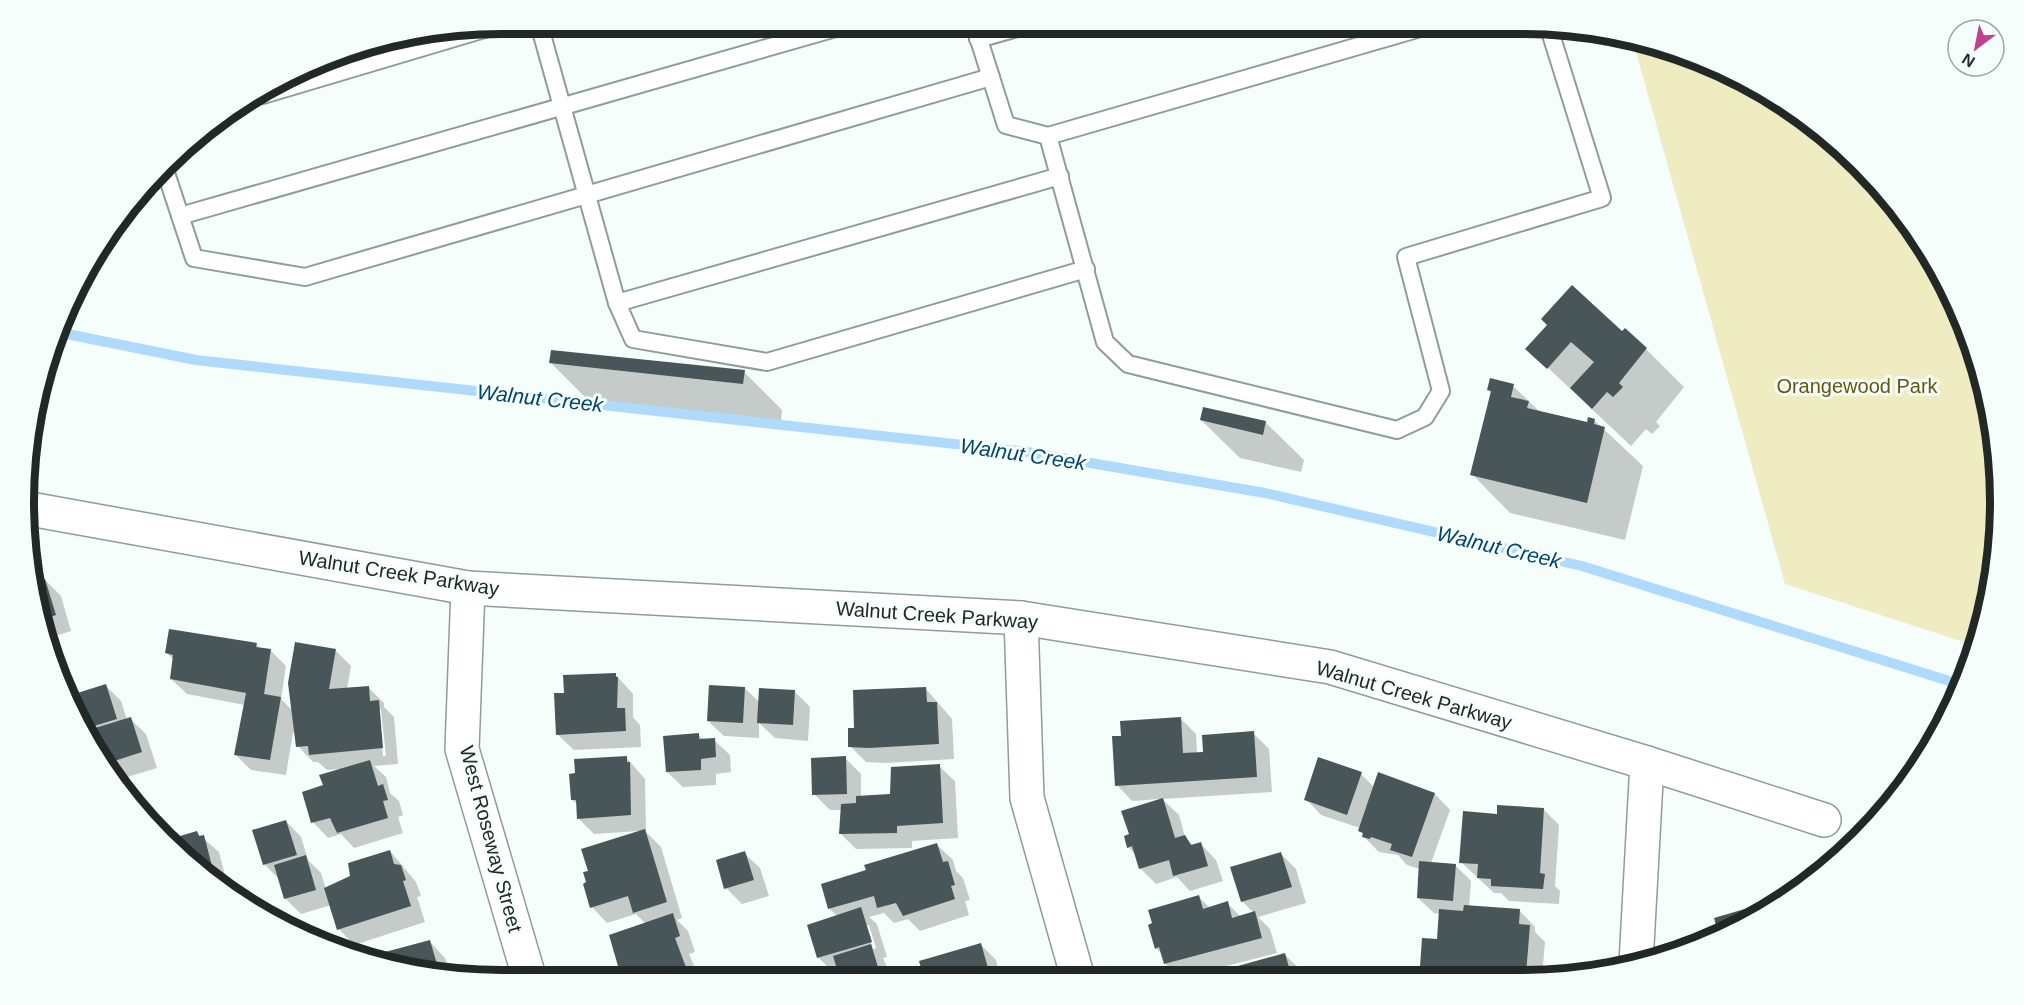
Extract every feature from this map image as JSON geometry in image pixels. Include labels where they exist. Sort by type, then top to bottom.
[{"type":"street","name":"Walnut Creek Parkway","points":[[35,510],[468,588],[1021,618],[1330,667],[1647,763],[1824,820]]},
{"type":"street","name":"West Roseway Street","points":[[468,588],[462,749],[527,970]]},
{"type":"street","points":[[1021,618],[1027,798],[1076,970]]},
{"type":"street","points":[[1636,957],[1647,763]]},
{"type":"lane","points":[[541,34],[617,303],[633,339],[767,362],[1086,269]]},
{"type":"lane","points":[[180,216],[815,34]]},
{"type":"lane","points":[[977,34],[1006,125],[1048,136],[1400,34]]},
{"type":"lane","points":[[1048,136],[1105,342],[1128,364],[1397,430],[1425,417],[1441,391],[1406,257],[1602,198],[1551,36]]},
{"type":"lane","points":[[285,88],[456,38]]},
{"type":"lane","points":[[167,177],[194,258],[305,277],[991,77]]},
{"type":"lane","points":[[617,303],[1060,176]]},
{"type":"green space","name":"Orangewood Park","points":[[1635,48],[1701,70],[1756,97],[1806,131],[1852,172],[1893,218],[1927,269],[1954,323],[1974,381],[1985,441],[1990,502],[1981,594],[1968,643],[1785,584]]},
{"type":"building","points":[[1572,285],[1622,331],[1625,328],[1647,348],[1619,383],[1623,387],[1613,397],[1607,392],[1592,409],[1570,388],[1594,362],[1571,342],[1547,369],[1525,349],[1547,325],[1541,319]]},
{"type":"building","points":[[551,350],[745,370],[743,384],[549,363]]},
{"type":"building","points":[[1490,378],[1514,384],[1511,397],[1529,401],[1527,408],[1587,422],[1588,417],[1595,419],[1594,424],[1605,427],[1587,503],[1470,475],[1491,391],[1487,390]]},
{"type":"building","points":[[1203,407],[1266,421],[1263,435],[1200,420]]},
{"type":"building","points":[[45,579],[56,615],[48,618],[43,594],[41,580]]},
{"type":"building","points":[[169,629],[257,643],[256,647],[271,649],[264,694],[281,697],[270,760],[234,755],[246,693],[170,679],[173,655],[165,653]]},
{"type":"building","points":[[295,642],[336,649],[329,689],[369,686],[370,701],[379,700],[383,748],[309,755],[308,746],[296,747],[288,683]]},
{"type":"building","points":[[616,673],[618,677],[617,708],[625,708],[626,731],[556,735],[554,693],[564,693],[563,675]]},
{"type":"building","points":[[106,684],[117,719],[92,727],[76,694]]},
{"type":"building","points":[[709,685],[745,687],[743,723],[707,721]]},
{"type":"building","points":[[926,687],[927,702],[937,702],[939,744],[848,747],[848,728],[854,728],[853,690]]},
{"type":"building","points":[[759,688],[795,690],[793,725],[757,723]]},
{"type":"building","points":[[131,717],[142,752],[112,762],[95,728]]},
{"type":"building","points":[[1181,717],[1183,753],[1203,752],[1202,735],[1254,731],[1257,777],[1115,786],[1112,736],[1121,736],[1120,721]]},
{"type":"building","points":[[699,733],[699,739],[715,738],[716,757],[701,759],[701,770],[666,772],[663,736]]},
{"type":"building","points":[[627,756],[627,762],[630,762],[631,815],[577,819],[576,800],[571,800],[569,774],[575,773],[574,759]]},
{"type":"building","points":[[846,756],[847,794],[812,795],[811,758]]},
{"type":"building","points":[[1318,757],[1362,772],[1347,815],[1304,800]]},
{"type":"building","points":[[370,760],[378,786],[383,784],[388,800],[383,801],[388,818],[337,833],[330,818],[311,823],[302,792],[323,785],[319,775]]},
{"type":"building","points":[[940,764],[943,823],[897,826],[897,833],[839,834],[841,804],[856,803],[856,796],[890,794],[891,767]]},
{"type":"building","points":[[1378,772],[1435,793],[1412,857],[1390,850],[1392,844],[1371,837],[1370,839],[1362,837],[1363,833],[1358,831]]},
{"type":"building","points":[[1163,798],[1175,838],[1185,835],[1191,845],[1201,842],[1208,866],[1173,876],[1169,860],[1139,869],[1132,846],[1127,848],[1124,836],[1129,834],[1121,811]]},
{"type":"building","points":[[1497,805],[1544,808],[1540,873],[1545,874],[1543,889],[1491,886],[1491,879],[1477,878],[1478,864],[1459,863],[1463,811],[1497,814]]},
{"type":"building","points":[[286,820],[297,855],[263,865],[252,830]]},
{"type":"building","points":[[645,829],[667,902],[633,913],[628,896],[590,908],[583,884],[586,882],[583,872],[588,871],[581,849]]},
{"type":"building","points":[[197,831],[199,836],[204,835],[213,870],[182,842],[180,836]]},
{"type":"building","points":[[937,843],[943,862],[948,861],[955,885],[951,886],[955,899],[903,916],[896,903],[877,908],[874,896],[828,909],[821,884],[866,870],[864,865]]},
{"type":"building","points":[[390,850],[394,864],[401,865],[406,880],[403,881],[411,906],[337,930],[324,888],[350,876],[348,863]]},
{"type":"building","points":[[745,851],[754,880],[724,889],[716,860]]},
{"type":"building","points":[[1281,852],[1292,887],[1241,902],[1230,867]]},
{"type":"building","points":[[306,855],[316,890],[284,899],[274,865]]},
{"type":"building","points":[[1419,861],[1456,864],[1453,901],[1417,898]]},
{"type":"building","points":[[1199,895],[1203,909],[1228,901],[1232,918],[1255,911],[1262,938],[1164,964],[1159,947],[1155,949],[1148,925],[1152,923],[1148,910]]},
{"type":"building","points":[[1763,903],[1717,928],[1714,918]]},
{"type":"building","points":[[1464,905],[1520,909],[1519,924],[1530,925],[1526,970],[1420,967],[1422,938],[1437,939],[1439,909],[1463,911]]},
{"type":"building","points":[[861,907],[872,942],[817,958],[807,925]]},
{"type":"building","points":[[673,913],[680,936],[675,938],[687,970],[619,970],[609,935]]},
{"type":"building","points":[[430,940],[437,966],[411,962],[378,954]]},
{"type":"building","points":[[981,943],[988,970],[922,970],[919,961]]},
{"type":"building","points":[[871,944],[879,970],[837,970],[833,956]]},
{"type":"building","points":[[1285,953],[1290,970],[1223,970]]},
{"type":"waterway","name":"Walnut Creek","points":[[66,334],[196,360],[1027,452],[1265,493],[1582,566],[1954,682]]}]
